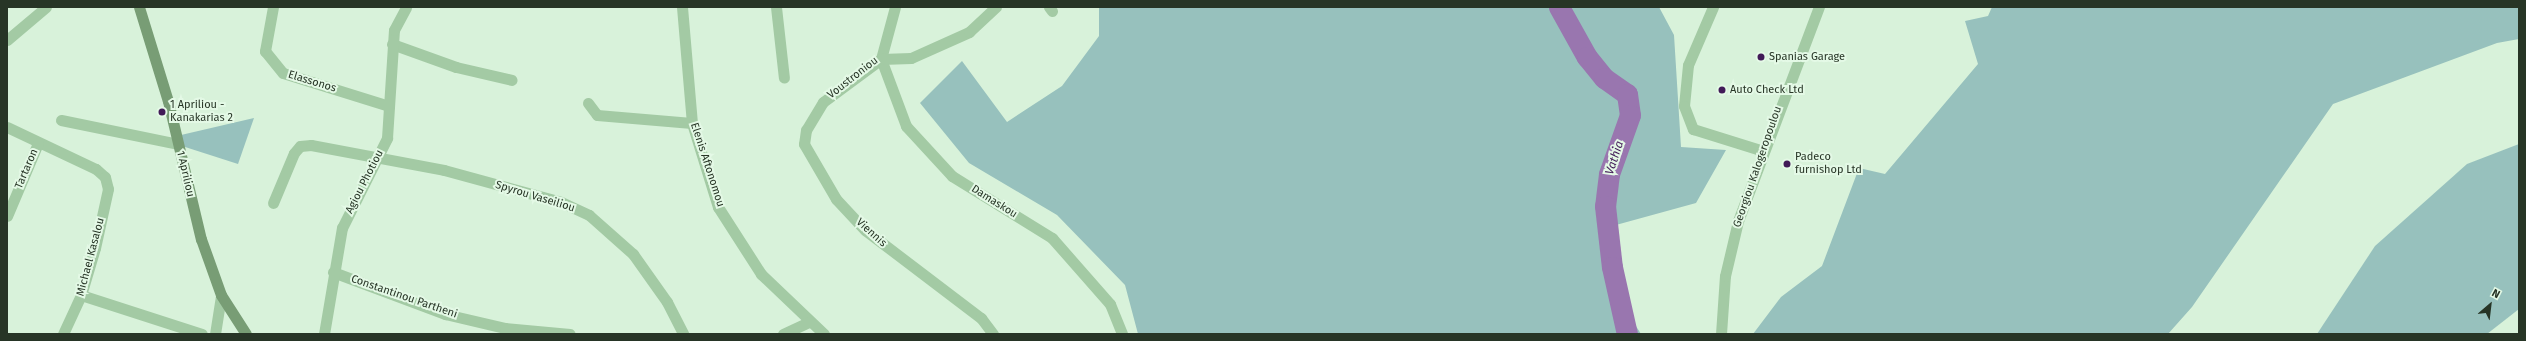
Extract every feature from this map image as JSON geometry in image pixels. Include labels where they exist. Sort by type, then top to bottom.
[{"type":"main road","name":"1 Apriliou","points":[[139,7],[178,144],[201,239],[221,295],[246,334]]},
{"type":"street","points":[[7,40],[46,7]]},
{"type":"street","name":"Elassonos","points":[[273,7],[265,51],[283,73],[389,106]]},
{"type":"street","name":"Agiou Photiou","points":[[324,334],[333,272],[342,228],[378,159],[387,138],[394,30],[406,7]]},
{"type":"street","name":"Elenis Aftonomou","points":[[682,7],[692,123],[718,207],[761,274],[809,322],[824,334]]},
{"type":"street","points":[[776,7],[784,78]]},
{"type":"street","name":"Voustroniou","points":[[823,102],[881,59],[895,7]]},
{"type":"street","points":[[881,59],[910,58],[969,32],[996,7]]},
{"type":"street","points":[[1713,7],[1688,65],[1684,106],[1693,128],[1763,151]]},
{"type":"street","name":"Georgiou Kalogeropoulou","points":[[1721,334],[1727,267],[1738,221],[1763,151],[1819,7]]},
{"type":"street","points":[[392,44],[456,67],[512,80]]},
{"type":"street","name":"Damaskou","points":[[881,59],[906,126],[952,176],[1052,238],[1110,304],[1122,334]]},
{"type":"street","name":"Viennis","points":[[823,102],[806,130],[804,144],[836,199],[865,230],[981,318],[993,334]]},
{"type":"street","points":[[588,103],[597,115],[692,123]]},
{"type":"street","points":[[61,120],[178,144]]},
{"type":"street","points":[[7,127],[38,143]]},
{"type":"street","name":"Michael Kasalou","points":[[38,143],[96,169],[105,177],[108,189],[81,295],[63,334]]},
{"type":"street","name":"Tartaron","points":[[7,216],[38,143]]},
{"type":"street","name":"Spyrou Vaseiliou","points":[[273,203],[300,146],[311,145],[378,159],[444,170],[561,202],[589,215],[608,228],[650,276],[683,334]]},
{"type":"street","name":"Constantinou Partheni","points":[[333,272],[445,314],[505,328],[570,334]]},
{"type":"street","points":[[81,295],[202,334]]},
{"type":"street","points":[[215,334],[221,295]]},
{"type":"street","points":[[783,334],[809,322]]},
{"type":"shaded area","points":[[1099,7],[1659,7],[1674,35],[1681,147],[1726,150],[1696,203],[1605,228],[1609,284],[1641,334],[1138,334],[1125,285],[1057,215],[969,163],[920,103],[962,61],[1007,122],[1062,86],[1099,36]]},
{"type":"shaded area","points":[[1992,7],[2519,7],[2519,39],[2497,43],[2333,104],[2192,307],[2168,334],[1753,334],[1781,297],[1822,266],[1859,168],[1885,174],[1978,64],[1965,21],[1988,16]]},
{"type":"shaded area","points":[[254,118],[238,164],[182,146],[181,135]]},
{"type":"shaded area","points":[[2519,144],[2519,309],[2487,334],[2317,334],[2375,246],[2467,164]]},
{"type":"waterway","name":"Vathia","points":[[1559,7],[1587,57],[1604,78],[1627,94],[1630,115],[1609,174],[1605,206],[1612,267],[1627,334]]},
{"type":"place","name":"Spanias Garage","points":[[1761,57]]},
{"type":"place","name":"Auto Check Ltd","points":[[1722,90]]},
{"type":"place","name":"1 Apriliou - Kanakarias 2","points":[[162,112]]},
{"type":"place","name":"Padeco furnishop Ltd","points":[[1787,164]]}]
